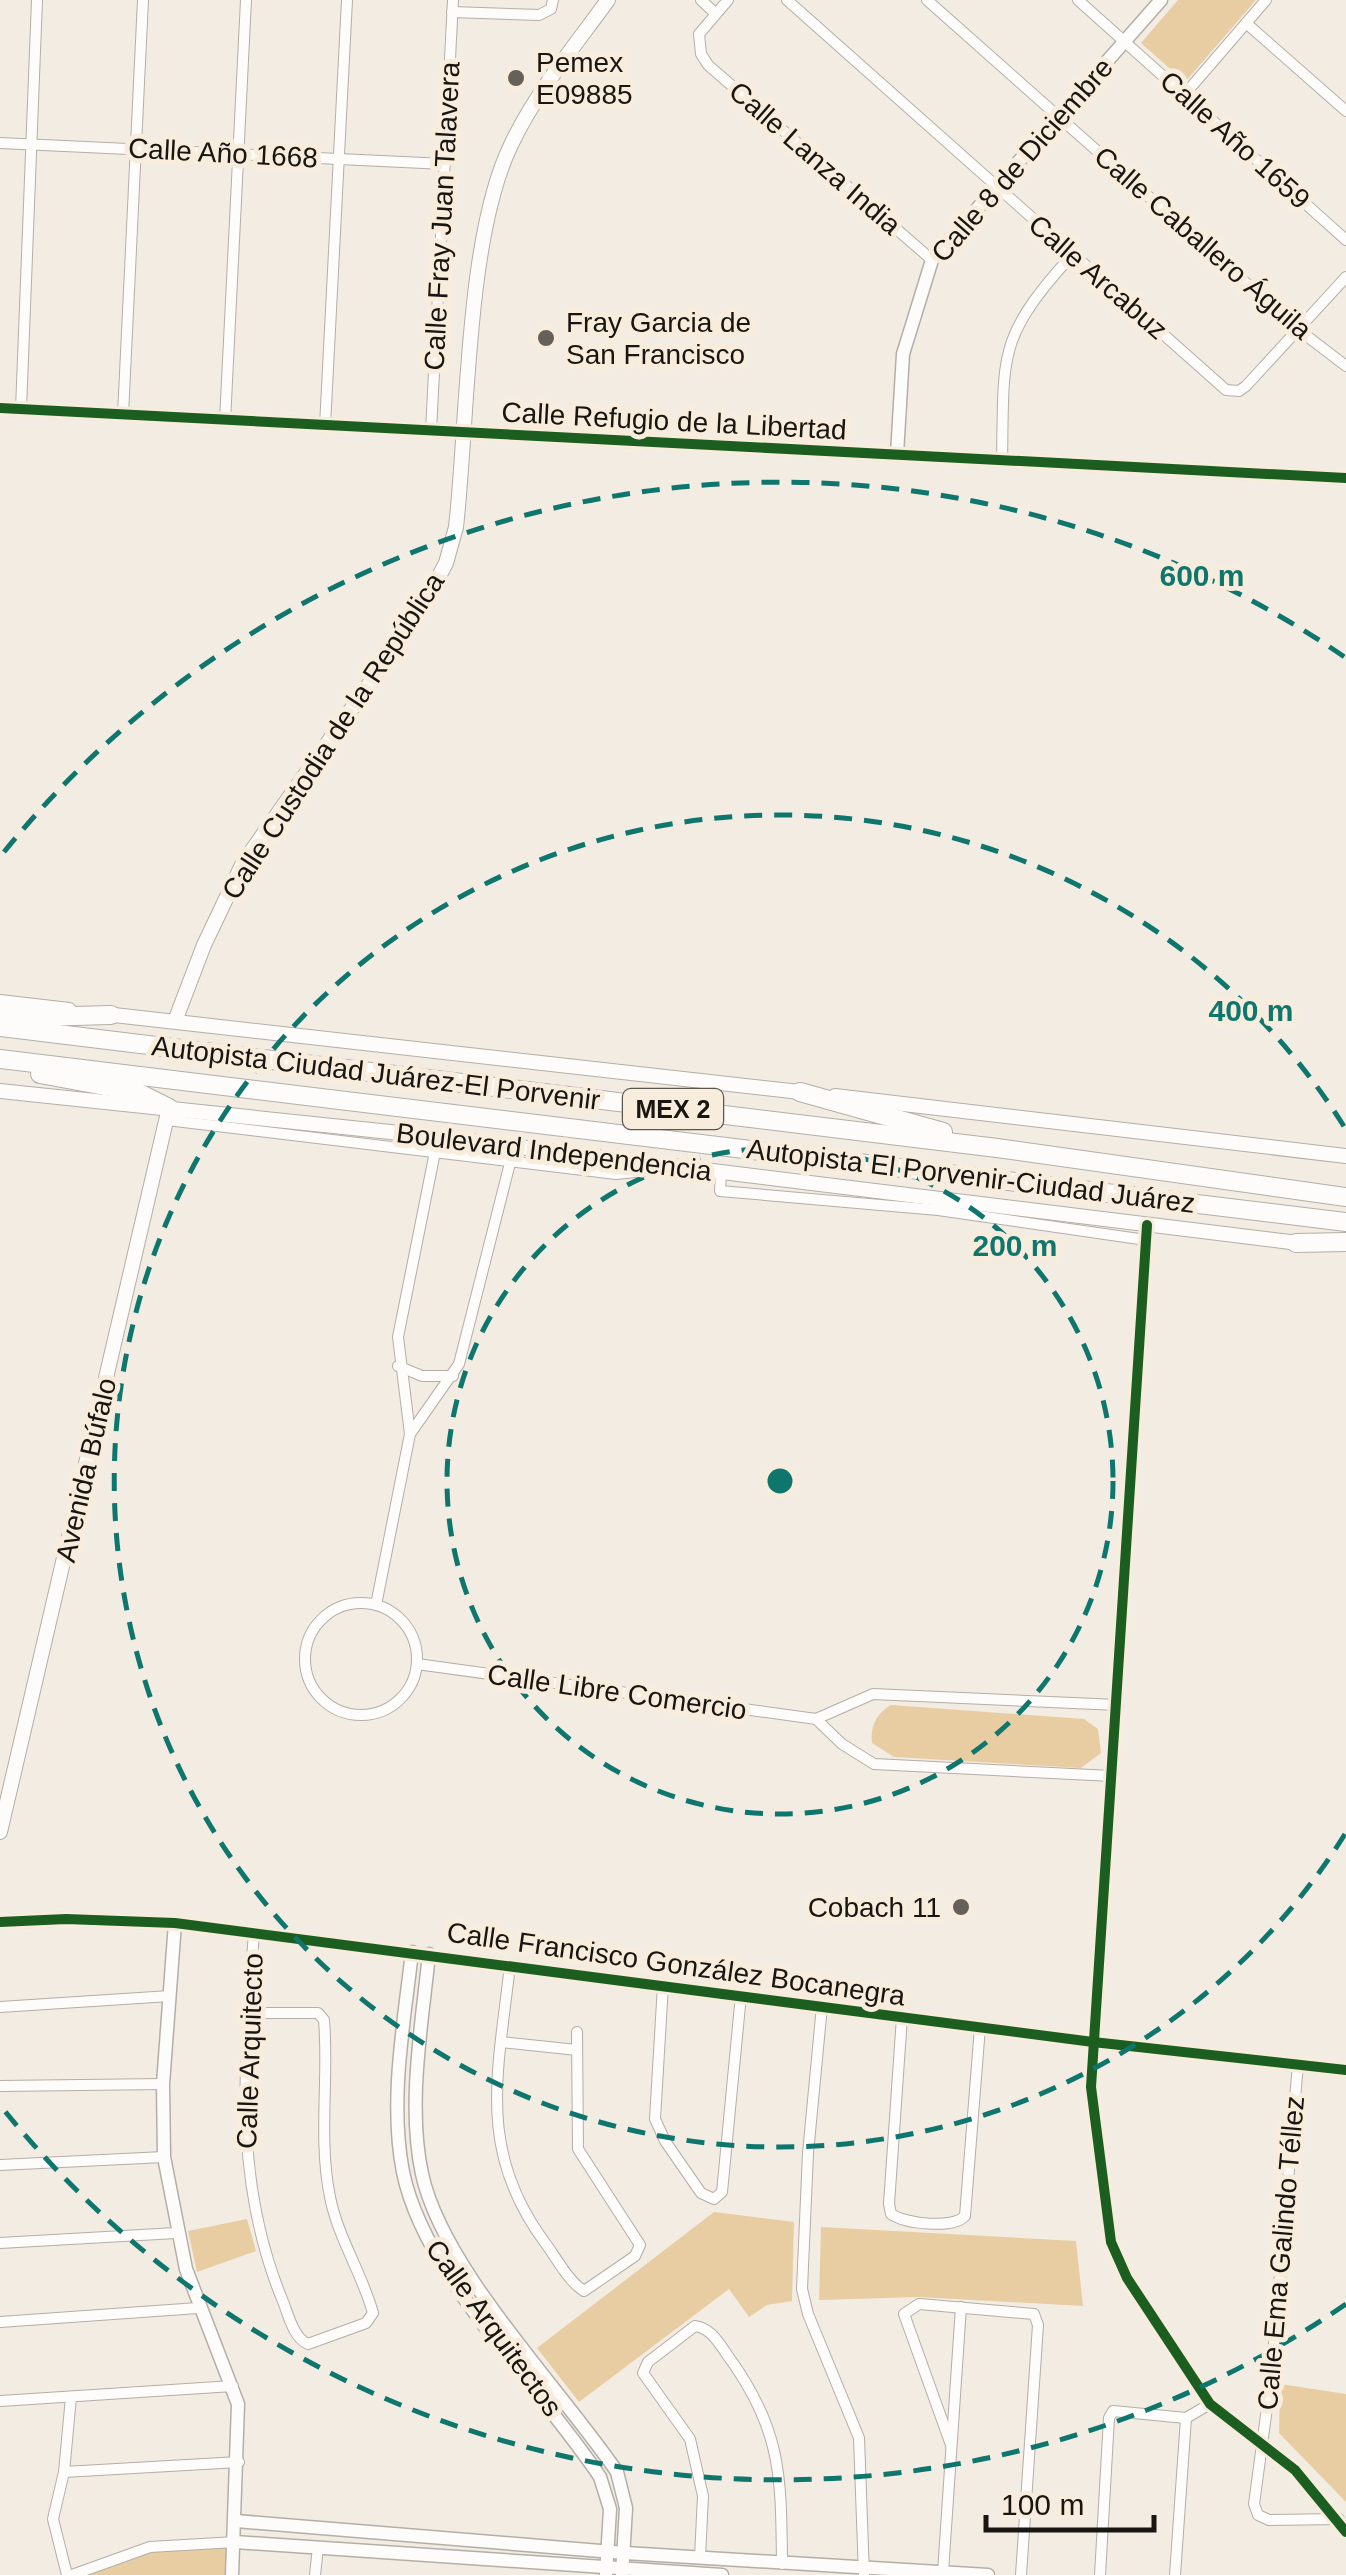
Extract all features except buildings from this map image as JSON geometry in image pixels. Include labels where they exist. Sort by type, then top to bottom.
[{"type":"highway","points":[[0,1018],[110,1015]]},
{"type":"highway","name":"Autopista Ciudad Juárez-El Porvenir","points":[[0,1027],[997,1148],[1346,1197]]},
{"type":"highway","points":[[0,1062],[137,1092],[168,1114]]},
{"type":"highway","name":"Autopista El Porvenir-Ciudad Juárez","points":[[0,1062],[1346,1222]]},
{"type":"highway","points":[[800,1092],[997,1148]]},
{"type":"highway","points":[[1296,1243],[1346,1246]]},
{"type":"main road","name":"Calle Custodia de la República","points":[[176,1021],[204,945],[242,864],[434,588],[456,528],[482,257],[502,168],[532,107],[608,0]]},
{"type":"main road","points":[[0,1002],[1346,1156]]},
{"type":"main road","name":"Boulevard Independencia","points":[[0,1091],[224,1120],[438,1137],[481,1151],[676,1167],[1147,1232],[1296,1243]]},
{"type":"main road","name":"Avenida Búfalo","points":[[0,1832],[168,1114]]},
{"type":"street","points":[[21,409],[37,0]]},
{"type":"street","points":[[123,415],[142,0]]},
{"type":"street","points":[[224,421],[241,154],[246,0]]},
{"type":"street","points":[[325,426],[347,0]]},
{"type":"street","points":[[701,0],[715,13],[728,0]]},
{"type":"street","name":"Calle Arcabuz","points":[[787,0],[1232,392],[1246,386],[1299,330]]},
{"type":"street","name":"Calle Caballero Águila","points":[[927,0],[1299,330],[1346,366]]},
{"type":"street","name":"Calle Año 1659","points":[[1078,0],[1346,240]]},
{"type":"street","name":"Calle 8 de Diciembre","points":[[897,454],[903,354],[911,315],[932,260],[1161,0]]},
{"type":"street","points":[[1185,94],[1266,0]]},
{"type":"street","points":[[452,6],[538,15],[552,4]]},
{"type":"street","name":"Calle Fray Juan Talavera","points":[[431,431],[452,6]]},
{"type":"street","name":"Calle Lanza India","points":[[715,13],[699,34],[701,54],[708,65],[932,260]]},
{"type":"street","points":[[1246,24],[1346,111]]},
{"type":"street","name":"Calle Año 1668","points":[[0,144],[445,164]]},
{"type":"street","points":[[1002,461],[1004,366],[1011,336],[1032,299],[1072,255]]},
{"type":"street","points":[[1299,330],[1346,277]]},
{"type":"street","name":"Calle Refugio de la Libertad","points":[[0,408],[1346,478]]},
{"type":"street","points":[[224,1120],[435,1153],[481,1151],[510,1163],[616,1174],[676,1167]]},
{"type":"street","points":[[376,1605],[410,1434],[398,1366],[401,1319],[438,1137]]},
{"type":"street","points":[[410,1434],[453,1376],[510,1163]]},
{"type":"street","points":[[721,1173],[720,1191],[975,1210]]},
{"type":"street","points":[[1147,1232],[1093,2042],[1092,2102],[1111,2242],[1126,2278],[1210,2404],[1263,2442],[1339,2519],[1346,2532]]},
{"type":"street","points":[[398,1366],[422,1376],[453,1376]]},
{"type":"street","points":[[376,1605],[407,1627],[417,1664],[401,1699],[376,1714],[337,1711],[314,1691],[304,1662],[312,1631],[339,1607],[376,1605]]},
{"type":"street","name":"Calle Libre Comercio","points":[[417,1664],[816,1719]]},
{"type":"street","points":[[1112,1776],[874,1764],[842,1744],[816,1719],[873,1694],[1118,1705]]},
{"type":"street","name":"Calle Francisco González Bocanegra","points":[[0,1922],[83,1918],[176,1923],[1093,2042],[1346,2070]]},
{"type":"street","points":[[176,1923],[163,2084],[164,2157],[176,2233],[198,2308],[233,2386],[240,2426],[232,2575]]},
{"type":"street","name":"Calle Arquitecto","points":[[248,2013],[318,2013],[324,2020],[324,2147],[330,2197],[372,2318],[312,2343],[302,2341],[275,2281],[256,2218],[245,2160],[248,2013],[254,1932]]},
{"type":"street","name":"Calle Arquitectos","points":[[412,1952],[400,2088],[404,2174],[436,2254],[607,2492],[606,2572]]},
{"type":"street","name":"Calle Arquitectos","points":[[429,1954],[418,2088],[421,2172],[448,2241],[624,2489],[623,2572]]},
{"type":"street","points":[[510,1965],[496,2119],[505,2174],[524,2216],[584,2291],[640,2249],[638,2238],[578,2150],[577,2032]]},
{"type":"street","points":[[663,1985],[655,2119],[665,2141],[700,2192],[714,2199],[722,2192],[741,1995]]},
{"type":"street","points":[[0,2007],[170,1996]]},
{"type":"street","points":[[822,2006],[808,2153],[802,2289],[808,2314],[859,2438],[864,2572]]},
{"type":"street","points":[[902,2017],[891,2214],[899,2220],[953,2223],[964,2216],[980,2027]]},
{"type":"street","points":[[502,2042],[576,2050]]},
{"type":"street","name":"Calle Ema Galindo Téllez","points":[[1298,2064],[1254,2504],[1258,2515],[1270,2520],[1339,2519]]},
{"type":"street","points":[[0,2086],[163,2084]]},
{"type":"street","points":[[0,2164],[164,2157]]},
{"type":"street","points":[[404,2174],[421,2172]]},
{"type":"street","points":[[0,2243],[176,2233]]},
{"type":"street","points":[[950,2444],[904,2314],[919,2304],[1034,2314],[1038,2325],[1021,2575]]},
{"type":"street","points":[[943,2572],[961,2307]]},
{"type":"street","points":[[0,2322],[198,2308]]},
{"type":"street","points":[[700,2557],[703,2496],[690,2439],[645,2378],[648,2362],[691,2327],[707,2330],[728,2355],[775,2441],[782,2564]]},
{"type":"street","points":[[540,2394],[553,2385]]},
{"type":"street","points":[[0,2400],[233,2386]]},
{"type":"street","points":[[72,2397],[64,2472],[52,2519],[69,2575],[150,2547],[235,2542],[318,2546],[513,2568],[722,2575]]},
{"type":"street","points":[[1100,2575],[1113,2412],[1186,2418],[1210,2404]]},
{"type":"street","points":[[1175,2575],[1186,2418]]},
{"type":"street","points":[[64,2472],[239,2462]]},
{"type":"street","points":[[236,2521],[864,2572],[988,2575]]},
{"type":"street","points":[[316,2575],[318,2546]]},
{"type":"shaded area","points":[[1178,0],[1256,0],[1185,82],[1141,43]]},
{"type":"shaded area","points":[[891,1705],[1084,1719],[1098,1729],[1101,1753],[1081,1768],[894,1757],[872,1743],[875,1721]]},
{"type":"shaded area","points":[[714,2212],[794,2222],[792,2301],[767,2305],[749,2317],[729,2289],[579,2402],[537,2348]]},
{"type":"shaded area","points":[[247,2219],[256,2251],[197,2272],[188,2231]]},
{"type":"shaded area","points":[[821,2227],[1076,2241],[1083,2306],[918,2297],[819,2300]]},
{"type":"shaded area","points":[[1280,2384],[1346,2394],[1346,2502],[1279,2433]]},
{"type":"shaded area","points":[[235,2542],[232,2575],[72,2575],[126,2554]]},
{"type":"cycle path","points":[[0,408],[1346,478]]},
{"type":"cycle path","points":[[1147,1225],[1091,2087],[1111,2242],[1127,2278],[1210,2404],[1295,2470],[1346,2532]]},
{"type":"cycle path","points":[[0,1922],[66,1919],[175,1923],[1093,2042],[1346,2070]]},
{"type":"place","name":"Pemex E09885","points":[[516,78]]},
{"type":"place","name":"Fray Garcia de San Francisco","points":[[546,338]]},
{"type":"place","name":"Cobach 11","points":[[961,1907]]}]
